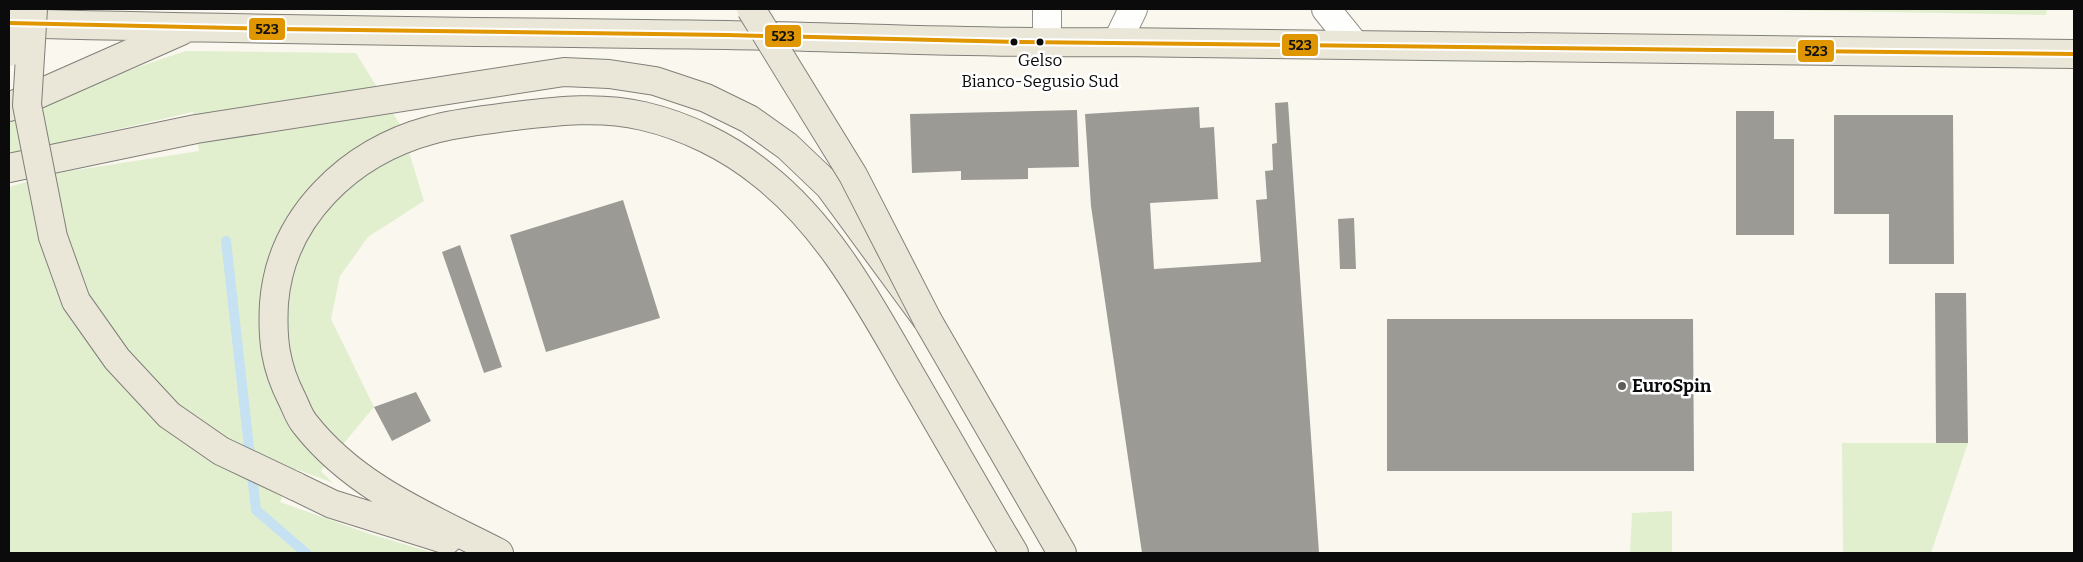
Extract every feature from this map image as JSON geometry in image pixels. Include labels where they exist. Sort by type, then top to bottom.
[{"type":"main road","points":[[9,52],[18,9]]},
{"type":"main road","points":[[33,9],[27,105],[53,237],[76,301],[117,360],[169,415],[221,451],[332,504],[492,553]]},
{"type":"main road","points":[[750,9],[853,175],[928,321],[1062,553]]},
{"type":"main road","points":[[9,23],[752,35],[1047,43],[1117,42],[2074,54]]},
{"type":"main road","points":[[9,107],[190,27]]},
{"type":"main road","points":[[9,168],[196,129],[564,72],[609,74],[656,81],[714,102],[749,119],[787,146],[829,186],[928,321]]},
{"type":"main road","points":[[499,553],[370,486],[336,458],[303,422],[280,377],[272,335],[276,289],[288,244],[314,202],[346,171],[384,147],[430,130],[477,121],[564,110],[602,110],[642,116],[690,130],[728,151],[763,174],[804,212],[867,299],[1014,553]]},
{"type":"street","points":[[1047,9],[1047,43]]},
{"type":"street","points":[[1117,42],[1133,9]]},
{"type":"street","points":[[1326,9],[1354,45]]},
{"type":"green space","points":[[1721,9],[2047,9],[2046,15]]},
{"type":"green space","points":[[186,51],[356,53],[401,126],[424,201],[368,237],[340,276],[331,319],[374,407],[321,471],[333,483],[296,469],[280,502],[370,534],[434,553],[9,553],[9,187],[57,173],[199,151],[193,112],[9,154],[9,122],[96,83]]},
{"type":"green space","points":[[1842,443],[1968,443],[1931,553],[1843,553]]},
{"type":"green space","points":[[1672,511],[1672,553],[1630,553],[1632,513]]},
{"type":"building","points":[[1288,102],[1319,553],[1142,553],[1091,206],[1085,114],[1199,107],[1200,128],[1214,127],[1218,199],[1150,203],[1154,269],[1261,262],[1256,200],[1267,199],[1265,171],[1273,170],[1272,144],[1277,143],[1275,103]]},
{"type":"building","points":[[1077,110],[1079,167],[1028,168],[1028,179],[961,180],[961,171],[912,173],[910,114]]},
{"type":"building","points":[[1736,111],[1774,111],[1774,139],[1794,139],[1794,235],[1736,235]]},
{"type":"building","points":[[1834,115],[1953,115],[1954,264],[1889,264],[1889,214],[1834,214]]},
{"type":"building","points":[[623,200],[660,318],[546,352],[510,235]]},
{"type":"building","points":[[1354,218],[1356,269],[1340,269],[1338,219]]},
{"type":"building","points":[[460,245],[502,367],[484,373],[442,252]]},
{"type":"building","points":[[1935,293],[1966,293],[1968,443],[1936,443]]},
{"type":"building","points":[[1387,319],[1693,319],[1694,471],[1387,471]]},
{"type":"building","points":[[416,392],[431,421],[392,441],[374,407]]},
{"type":"waterway","points":[[226,241],[256,510],[306,553]]},
{"type":"transit line","name":"523","points":[[9,23],[1020,42],[2074,54]]},
{"type":"place","name":"Gelso Bianco-Segusio Sud","points":[[1040,42]]},
{"type":"place","name":"EuroSpin","points":[[1622,386]]}]
